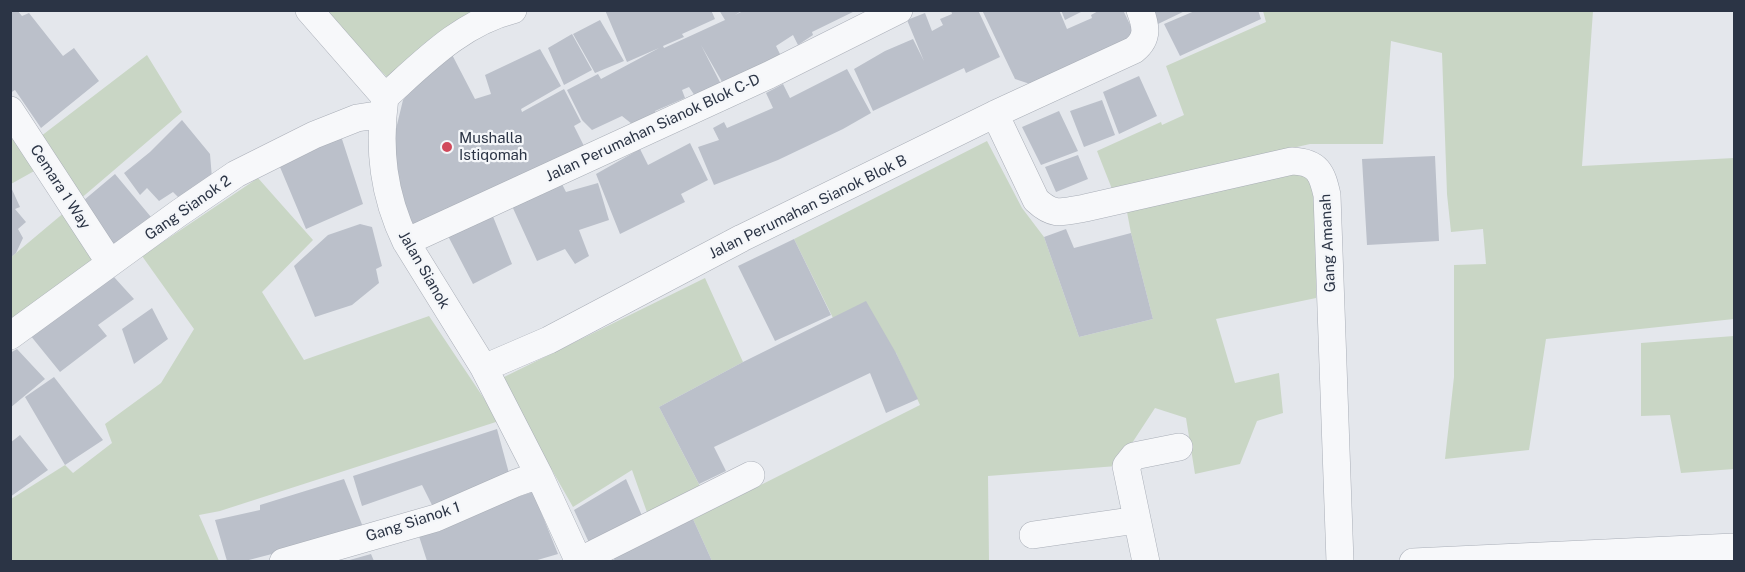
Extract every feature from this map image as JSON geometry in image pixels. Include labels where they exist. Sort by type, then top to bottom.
[{"type":"street","points":[[309,10],[384,105],[452,38],[506,11]]},
{"type":"street","name":"Jalan Perumahan Sianok Blok C-D","points":[[406,242],[770,75],[898,10]]},
{"type":"street","name":"Jalan Perumahan Sianok Blok B","points":[[484,368],[549,340],[742,238],[995,114],[1134,50],[1142,44],[1146,33],[1140,10]]},
{"type":"street","name":"Jalan Sianok","points":[[384,105],[381,146],[383,174],[395,220],[406,242],[484,368],[539,475],[579,561]]},
{"type":"street","name":"Gang Sianok 2","points":[[10,336],[236,174],[314,135],[384,105]]},
{"type":"street","name":"Cemara 1 Way","points":[[10,110],[110,263]]},
{"type":"street","name":"Gang Amanah","points":[[995,114],[1036,200],[1053,212],[1085,208],[1292,161],[1307,163],[1320,173],[1327,195],[1340,561]]},
{"type":"street","points":[[1146,561],[1127,463],[1134,456],[1179,447]]},
{"type":"street","name":"Gang Sianok 1","points":[[283,561],[436,518],[539,475]]},
{"type":"street","points":[[579,561],[751,476]]},
{"type":"street","points":[[1033,535],[1137,520]]},
{"type":"street","points":[[1413,561],[1734,547]]},
{"type":"green space","points":[[320,11],[472,11],[468,22],[388,78]]},
{"type":"green space","points":[[1263,11],[1593,11],[1582,166],[1734,158],[1734,319],[1546,339],[1529,450],[1445,459],[1454,377],[1454,265],[1486,264],[1483,229],[1451,232],[1447,194],[1442,53],[1391,41],[1383,144],[1310,144],[1112,189],[1097,151],[1161,122],[1162,125],[1184,115],[1166,66],[1266,22]]},
{"type":"green space","points":[[147,55],[182,112],[72,206],[32,143]]},
{"type":"green space","points":[[10,129],[36,170],[11,184],[10,184]]},
{"type":"green space","points":[[987,141],[1022,208],[1044,237],[1079,337],[1153,319],[1127,212],[1289,172],[1311,172],[1317,209],[1316,298],[1216,319],[1235,383],[1279,373],[1283,413],[1257,421],[1240,464],[1195,474],[1186,418],[1155,408],[1117,466],[988,476],[989,561],[712,561],[693,519],[920,405],[896,353],[833,318],[794,239]]},
{"type":"green space","points":[[258,178],[313,240],[262,292],[304,360],[429,316],[499,421],[220,511],[199,515],[219,561],[11,562],[11,499],[65,465],[73,473],[112,443],[105,424],[161,383],[194,329],[142,256]]},
{"type":"green space","points":[[72,206],[110,263],[11,336],[10,258]]},
{"type":"green space","points":[[705,278],[743,362],[659,407],[702,490],[649,518],[632,470],[573,507],[500,379]]},
{"type":"green space","points":[[1734,336],[1734,469],[1681,473],[1670,415],[1641,416],[1641,343]]},
{"type":"building","points":[[10,10],[17,10],[22,16],[29,13],[63,56],[74,48],[99,81],[41,128],[15,90],[10,93]]},
{"type":"building","points":[[605,10],[711,10],[715,19],[682,34],[684,37],[663,46],[664,48],[725,20],[719,10],[743,10],[735,15],[745,10],[857,10],[812,32],[813,35],[798,45],[793,35],[776,46],[783,60],[725,87],[701,45],[723,88],[699,102],[689,87],[682,90],[685,98],[655,111],[658,117],[637,128],[622,116],[592,130],[582,120],[567,90],[598,74],[601,79],[659,48],[627,62]]},
{"type":"building","points":[[951,10],[978,10],[1000,57],[966,73],[964,68],[873,111],[854,69],[885,51],[913,39],[924,61],[907,20],[925,13],[932,31],[943,25],[940,19],[952,14]]},
{"type":"building","points":[[982,10],[1059,10],[1067,29],[1092,18],[1091,15],[1100,10],[1123,10],[1138,41],[1039,87],[1015,79]]},
{"type":"building","points":[[1061,10],[1085,10],[1065,20]]},
{"type":"building","points":[[1152,10],[1187,10],[1158,24]]},
{"type":"building","points":[[1197,10],[1258,10],[1261,19],[1180,56],[1164,24]]},
{"type":"building","points":[[600,20],[624,61],[595,73],[573,34]]},
{"type":"building","points":[[572,34],[592,70],[564,85],[548,48]]},
{"type":"building","name":"Mushalla Istiqomah","points":[[446,43],[475,99],[491,94],[485,75],[540,49],[561,86],[521,109],[522,112],[564,89],[581,122],[574,126],[584,146],[414,239],[393,160],[395,133],[403,100]]},
{"type":"building","points":[[847,69],[871,113],[778,160],[714,185],[698,147],[719,140],[713,128],[724,122],[727,128],[773,108],[766,93],[783,84],[790,98]]},
{"type":"building","points":[[1139,76],[1157,116],[1119,134],[1103,92]]},
{"type":"building","points":[[1102,100],[1115,135],[1084,147],[1070,111]]},
{"type":"building","points":[[1059,111],[1078,151],[1041,165],[1022,127]]},
{"type":"building","points":[[182,120],[210,154],[212,178],[181,200],[173,192],[159,201],[147,188],[140,195],[124,173],[150,152]]},
{"type":"building","points":[[341,136],[363,204],[306,229],[277,160]]},
{"type":"building","points":[[690,143],[708,180],[681,194],[685,202],[620,234],[596,174],[640,149],[648,165]]},
{"type":"building","points":[[1078,155],[1088,179],[1056,192],[1045,167]]},
{"type":"building","points":[[1435,156],[1439,241],[1367,245],[1362,159]]},
{"type":"building","points":[[115,174],[151,217],[116,251],[77,206]]},
{"type":"building","points":[[561,182],[566,192],[598,183],[609,220],[579,230],[589,256],[575,264],[565,249],[537,261],[512,206]]},
{"type":"building","points":[[10,185],[20,207],[15,209],[26,222],[18,229],[23,238],[16,253],[10,258]]},
{"type":"building","points":[[492,214],[512,264],[473,284],[448,236]]},
{"type":"building","points":[[360,224],[372,227],[382,266],[376,269],[379,283],[352,305],[315,317],[294,266],[328,235]]},
{"type":"building","points":[[1066,229],[1074,248],[1131,233],[1153,319],[1079,337],[1044,237]]},
{"type":"building","points":[[794,239],[831,315],[775,341],[738,266]]},
{"type":"building","points":[[114,277],[134,299],[98,325],[107,336],[60,372],[30,335]]},
{"type":"building","points":[[866,301],[896,353],[918,399],[886,413],[870,373],[714,447],[726,471],[699,484],[659,407]]},
{"type":"building","points":[[152,308],[168,339],[134,364],[122,329]]},
{"type":"building","points":[[17,349],[45,379],[10,408],[10,353]]},
{"type":"building","points":[[54,377],[103,440],[65,465],[25,397]]},
{"type":"building","points":[[497,429],[510,477],[435,511],[422,485],[362,506],[353,476]]},
{"type":"building","points":[[20,435],[48,470],[10,497],[10,443]]},
{"type":"building","points":[[344,479],[363,527],[318,542],[245,561],[227,561],[215,520],[260,510],[260,505]]},
{"type":"building","points":[[626,479],[643,518],[591,547],[574,510]]},
{"type":"building","points":[[533,492],[558,554],[534,561],[427,561],[417,530]]},
{"type":"building","points":[[693,519],[712,561],[615,561],[611,554]]},
{"type":"building","points":[[371,554],[374,561],[346,561]]},
{"type":"place","name":"Mushalla Istiqomah","points":[[447,147]]}]
